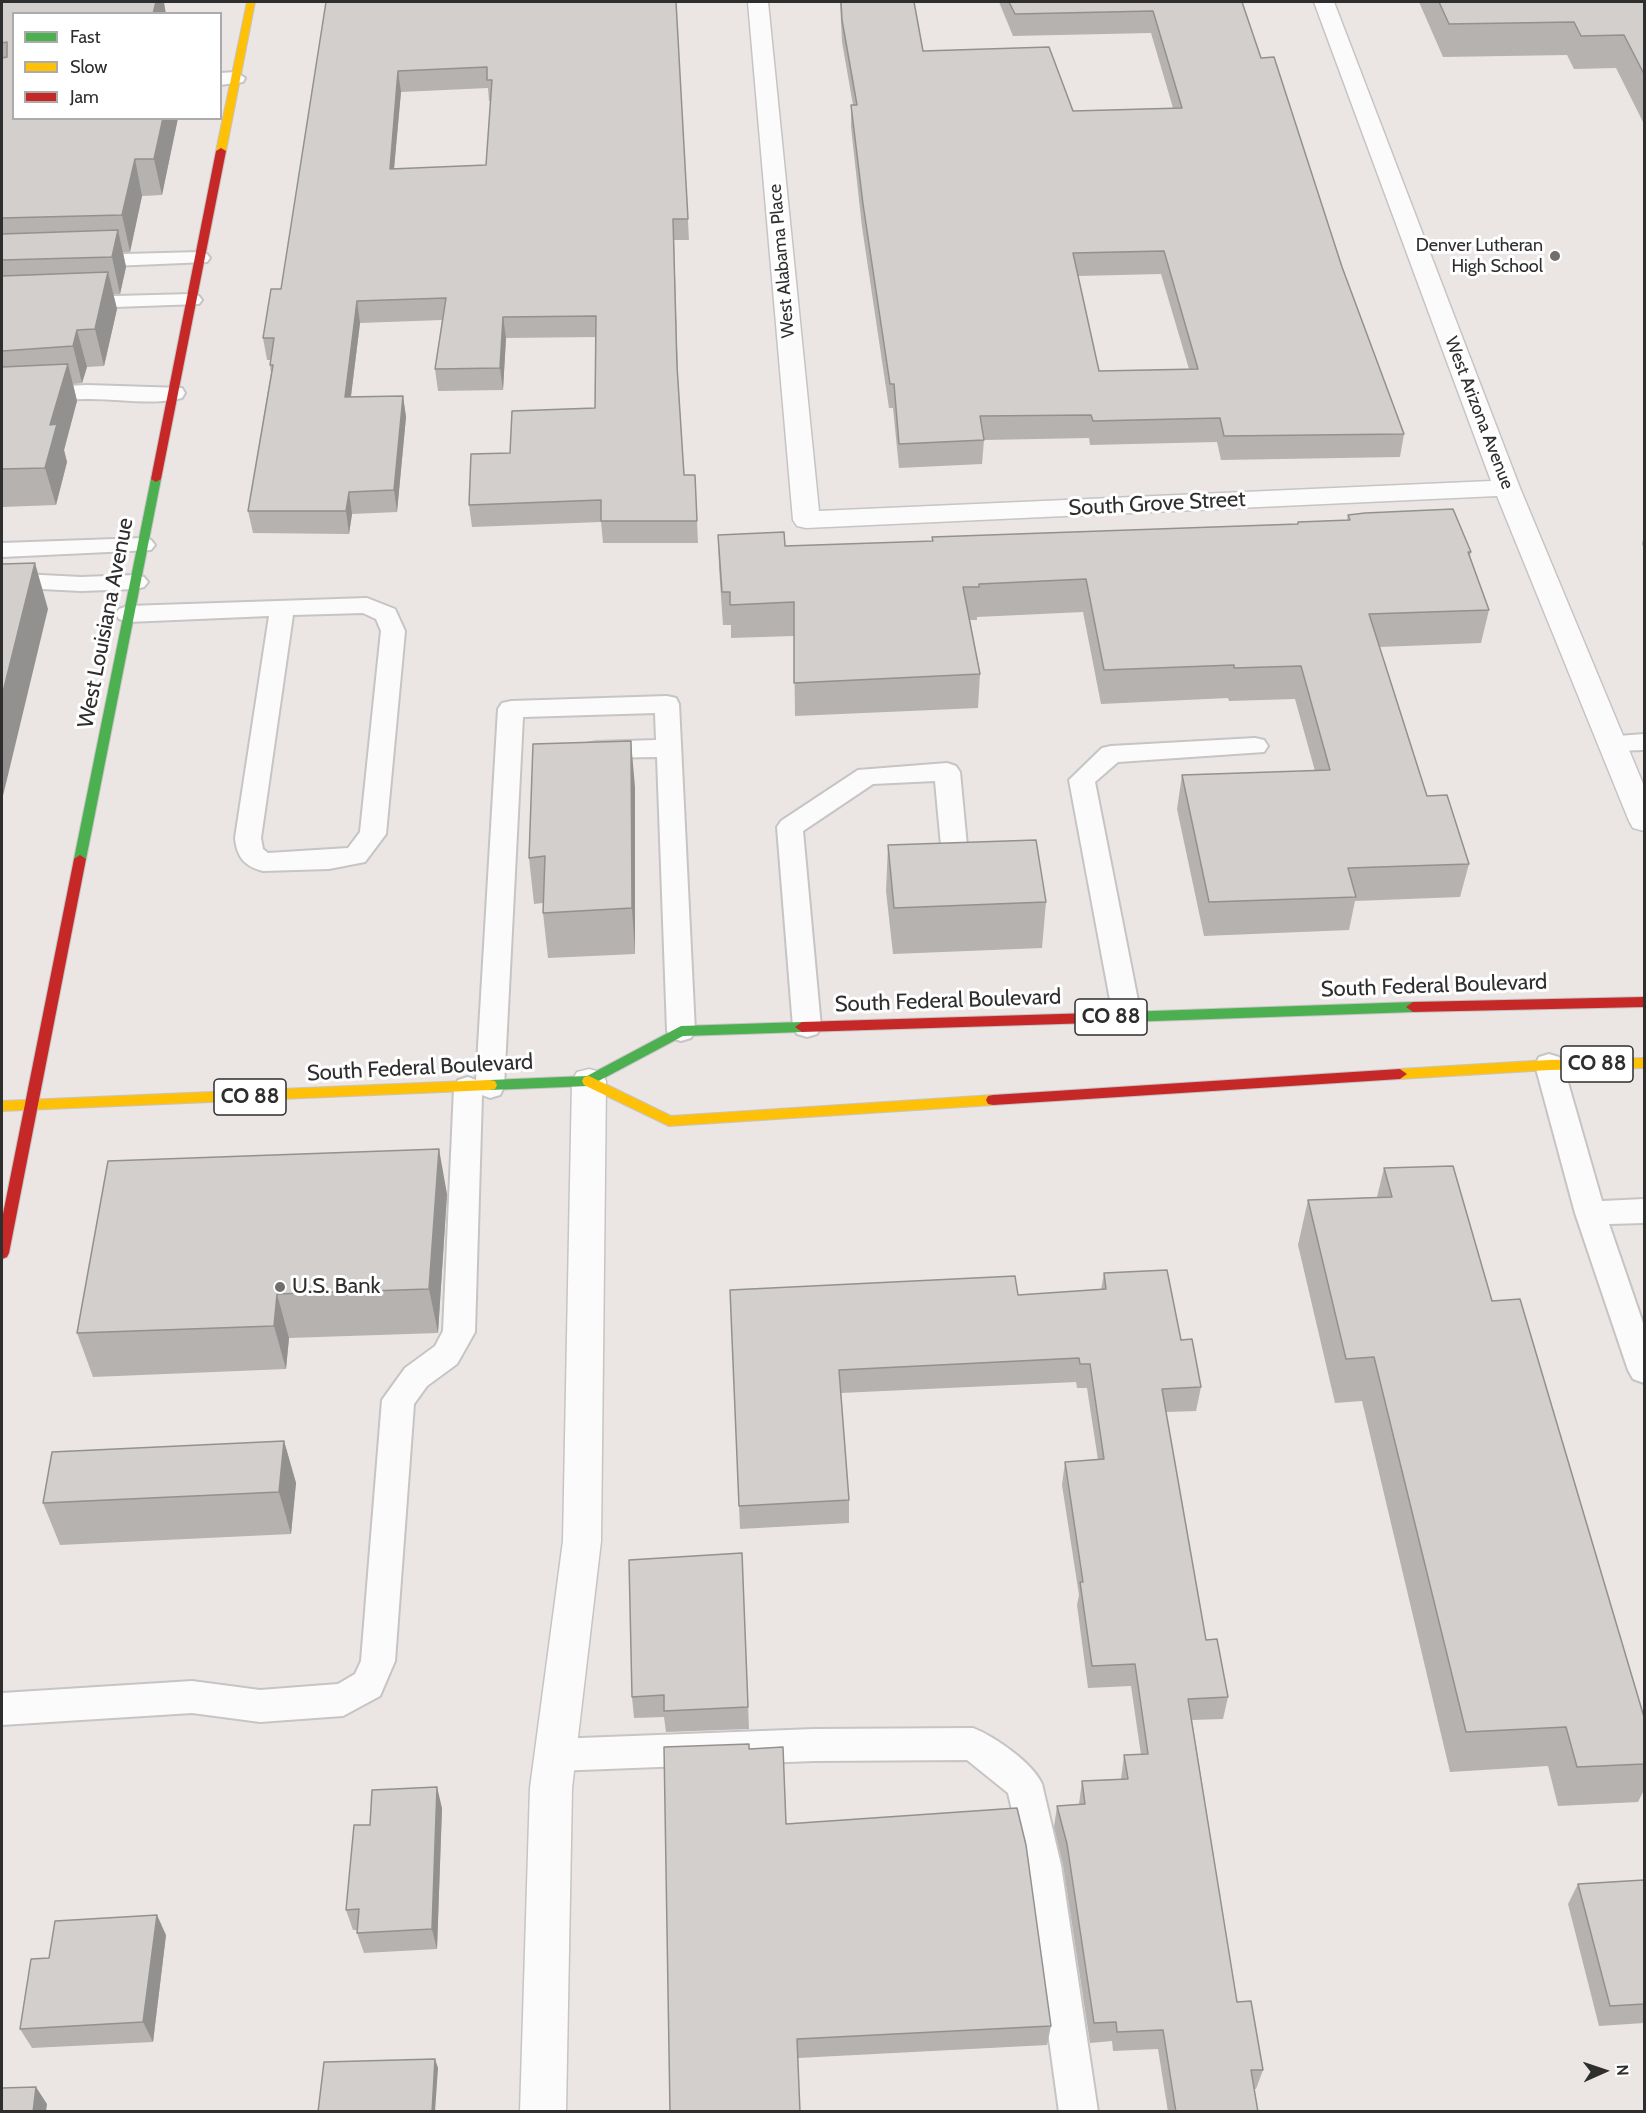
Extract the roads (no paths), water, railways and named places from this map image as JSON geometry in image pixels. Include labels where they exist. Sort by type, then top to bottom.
[{"type":"main road","name":"West Louisiana Avenue","points":[[222,117],[228,79],[251,2]]},
{"type":"main road","name":"West Louisiana Avenue","points":[[2,1253],[174,393],[200,258],[222,120]]},
{"type":"main road","name":"South Federal Boulevard","points":[[2,1106],[590,1081],[681,1031],[1509,1004],[1644,1002]]},
{"type":"main road","name":"South Federal Boulevard","points":[[590,1081],[669,1120],[1549,1065],[1644,1063]]},
{"type":"street","name":"West Alabama Place","points":[[758,2],[806,520]]},
{"type":"street","name":"West Arizona Avenue","points":[[1324,2],[1507,488],[1614,743],[1644,821]]},
{"type":"street","name":"South Grove Street","points":[[806,520],[1507,488]]},
{"type":"street","points":[[543,2112],[550,1788],[582,1541],[590,1081]]},
{"type":"lane","points":[[72,261],[200,258]]},
{"type":"lane","points":[[2,305],[192,300]]},
{"type":"lane","points":[[2,396],[87,392],[133,395],[174,393]]},
{"type":"lane","points":[[2,550],[143,545]]},
{"type":"lane","points":[[2,580],[81,584],[136,582]]},
{"type":"lane","points":[[128,614],[282,608],[367,606],[386,614],[393,631],[373,834],[356,856],[329,860],[262,862],[250,853],[248,837],[282,608]]},
{"type":"lane","points":[[2,1709],[192,1697],[260,1706],[343,1701],[368,1685],[378,1661],[398,1400],[416,1377],[446,1355],[459,1332],[479,1087],[518,753],[511,709],[667,704],[681,1031]]},
{"type":"lane","points":[[1614,743],[1644,742]]},
{"type":"lane","points":[[1128,1016],[1082,780],[1111,754],[1255,746]]},
{"type":"lane","points":[[596,750],[670,748]]},
{"type":"lane","points":[[807,1027],[790,827],[867,776],[947,772],[956,867]]},
{"type":"lane","points":[[1549,1065],[1590,1213],[1644,1370]]},
{"type":"lane","points":[[1590,1213],[1644,1211]]},
{"type":"lane","points":[[555,1755],[814,1745],[973,1744],[1024,1784],[1043,1865],[1079,2112]]},
{"type":"place","name":"Denver Lutheran High School","points":[[1555,256]]},
{"type":"place","name":"U.S. Bank","points":[[280,1287]]}]
